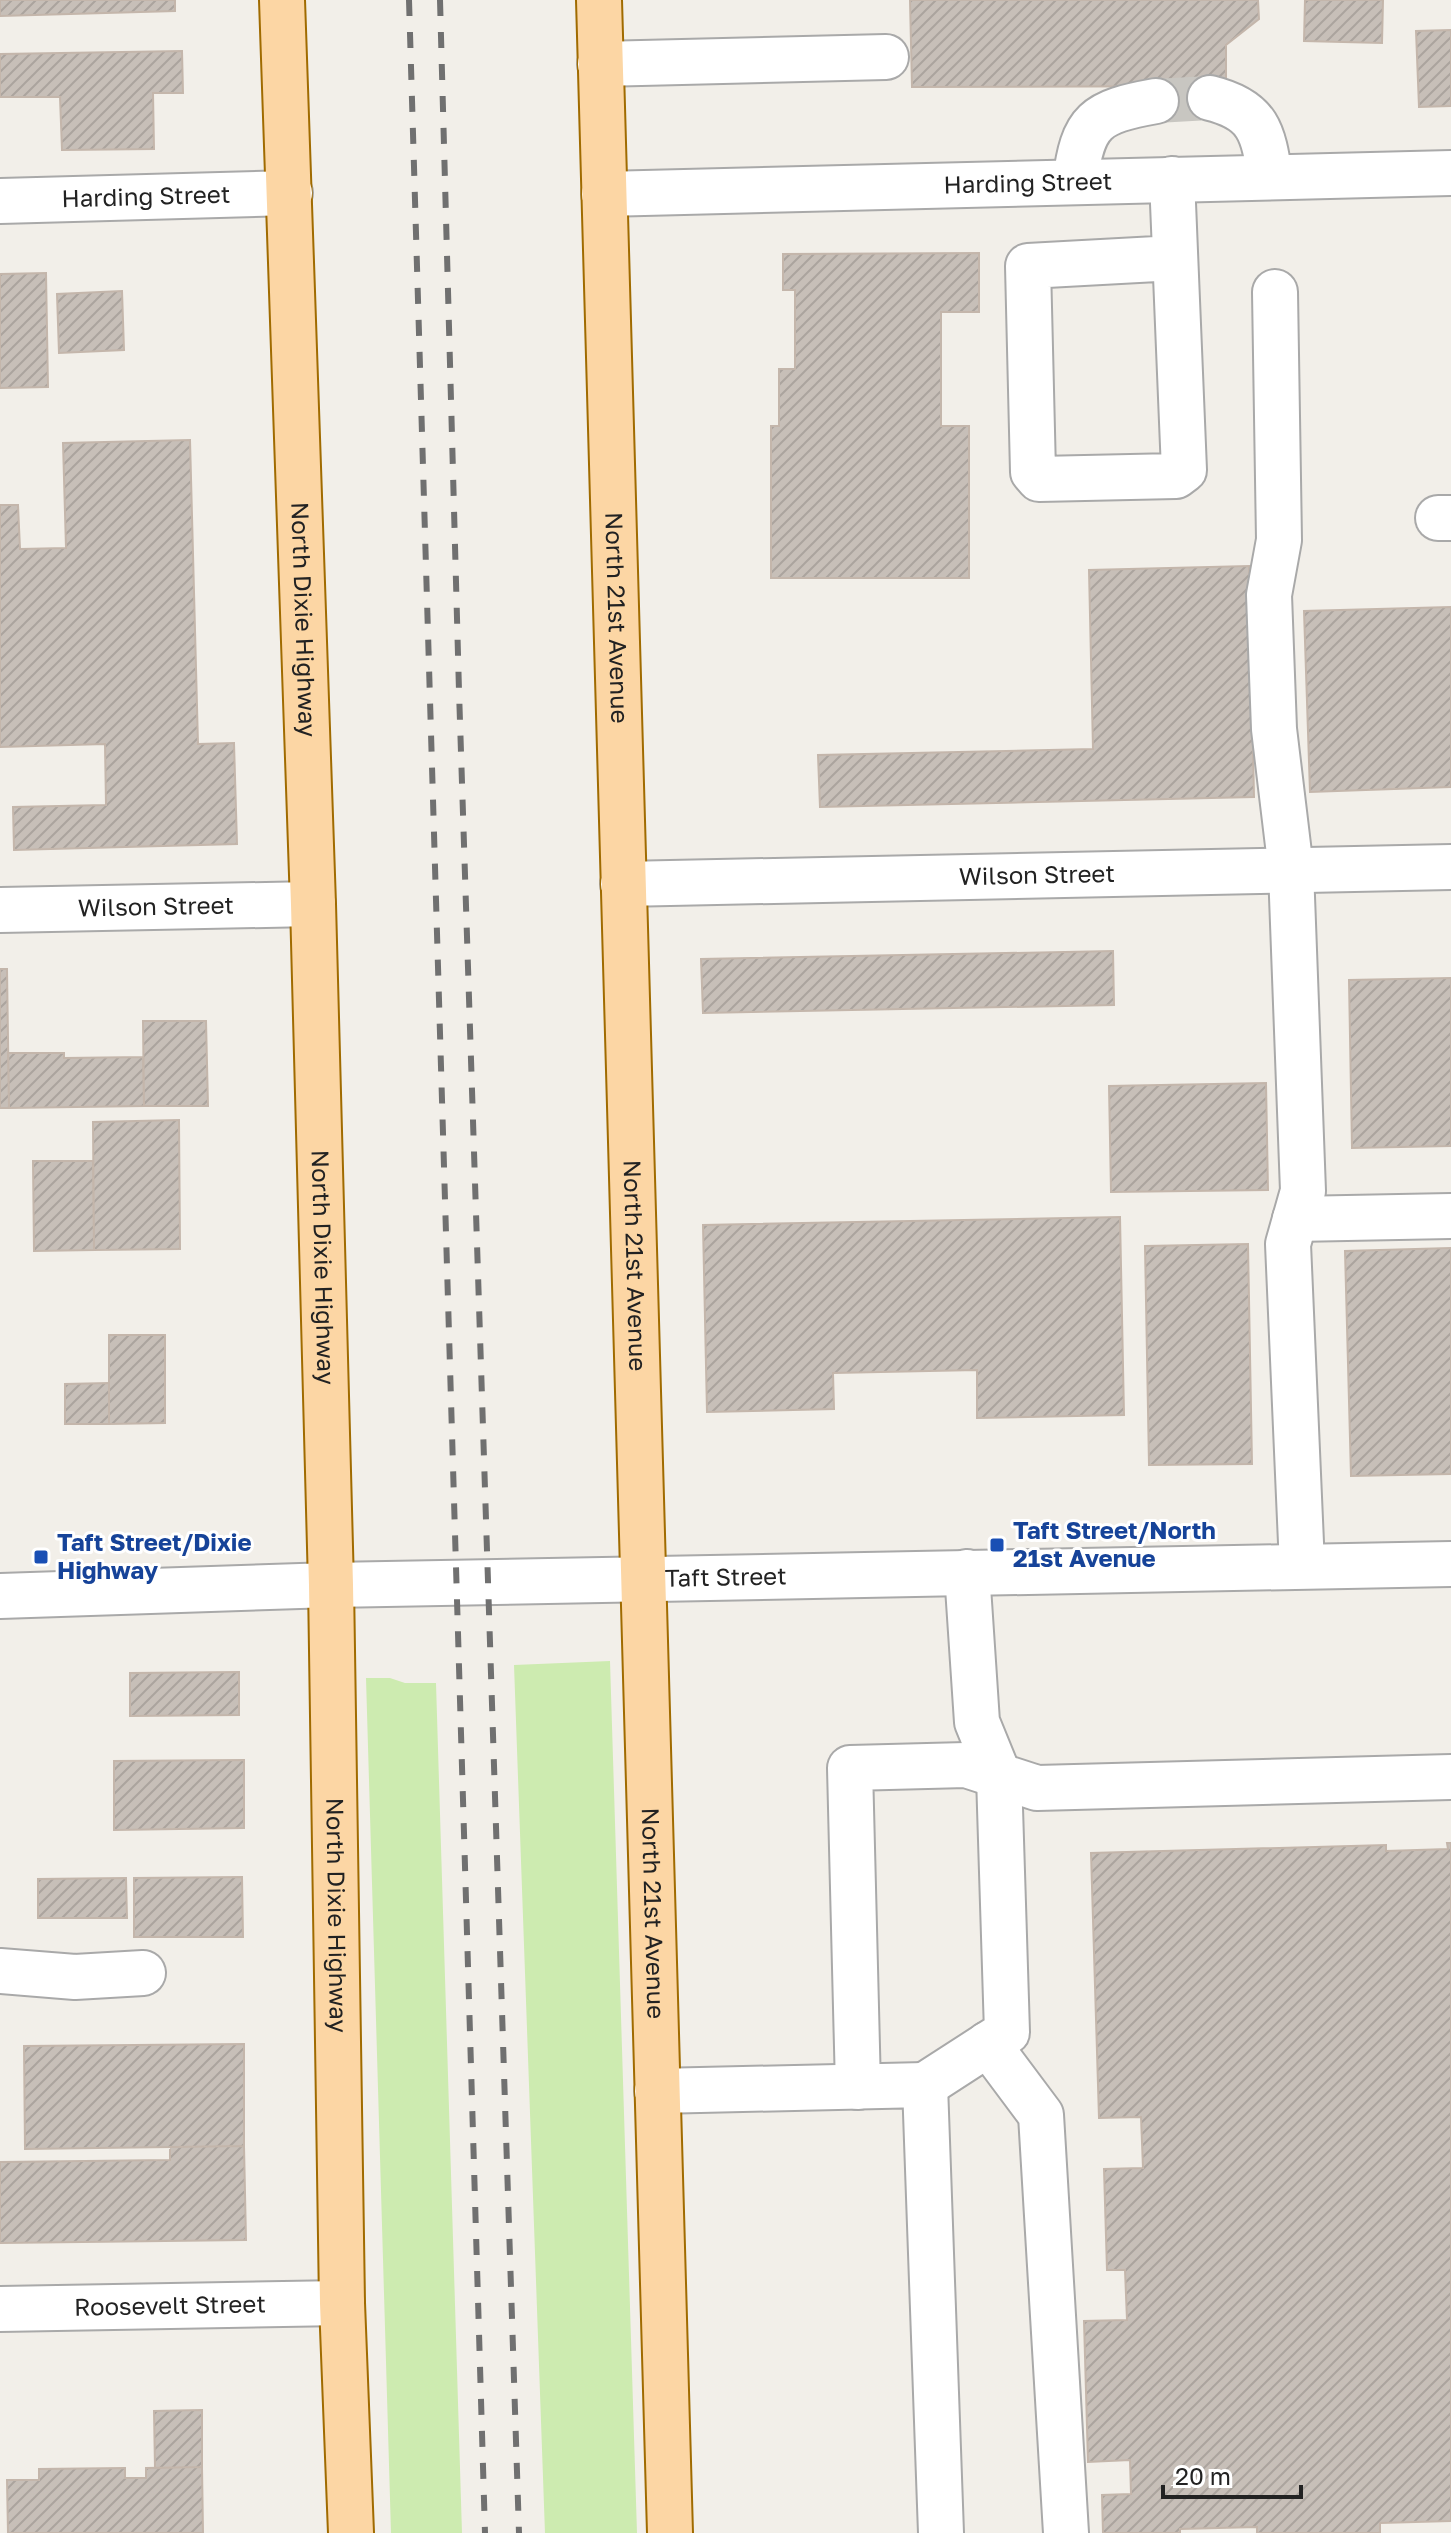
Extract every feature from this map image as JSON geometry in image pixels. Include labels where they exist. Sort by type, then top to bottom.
[{"type":"main road","name":"North Dixie Highway","points":[[282,0],[313,904],[331,1585],[342,2303],[351,2533]]},
{"type":"main road","name":"North 21st Avenue","points":[[599,0],[670,2533]]},
{"type":"street","points":[[600,64],[886,57]]},
{"type":"street","points":[[1210,98],[1230,103],[1255,121],[1264,138],[1270,177]]},
{"type":"street","points":[[1075,182],[1079,150],[1085,133],[1092,125],[1123,107],[1156,101]]},
{"type":"street","name":"Harding Street","points":[[604,194],[1451,173]]},
{"type":"street","points":[[1172,179],[1184,470],[1176,476],[1054,479],[1034,476],[1028,266],[1175,258]]},
{"type":"street","name":"Harding Street","points":[[0,201],[290,193]]},
{"type":"street","points":[[1275,292],[1279,540],[1269,595],[1274,729],[1291,870],[1303,1191],[1288,1244],[1302,1566]]},
{"type":"street","name":"Wilson Street","points":[[623,884],[1451,867]]},
{"type":"street","name":"Wilson Street","points":[[0,910],[313,904]]},
{"type":"street","points":[[1295,1219],[1451,1216]]},
{"type":"street","name":"Taft Street","points":[[0,1596],[331,1585],[1451,1564]]},
{"type":"street","points":[[657,2091],[925,2085],[1007,2032],[999,1776],[977,1722],[967,1572]]},
{"type":"street","points":[[858,2087],[850,1768],[966,1765],[1037,1788],[1451,1777]]},
{"type":"street","points":[[0,1971],[75,1977],[143,1973]]},
{"type":"street","points":[[988,2044],[1041,2115],[1066,2533]]},
{"type":"street","points":[[925,2085],[941,2533]]},
{"type":"street","name":"Roosevelt Street","points":[[0,2309],[342,2303]]},
{"type":"green space","points":[[610,1661],[637,2533],[545,2533],[514,1665]]},
{"type":"green space","points":[[366,1678],[436,1683],[462,2533],[391,2533]]},
{"type":"building","points":[[0,0],[175,0],[175,11],[0,16]]},
{"type":"building","points":[[910,0],[1258,0],[1259,19],[1226,45],[1226,86],[912,87]]},
{"type":"building","points":[[1305,0],[1383,0],[1382,43],[1304,41]]},
{"type":"building","points":[[1451,30],[1451,106],[1419,107],[1416,31]]},
{"type":"building","points":[[182,51],[183,93],[153,93],[154,149],[62,150],[60,97],[0,97],[0,54]]},
{"type":"building","points":[[979,253],[979,312],[941,312],[941,426],[969,426],[969,578],[771,578],[771,426],[779,426],[779,369],[795,369],[795,290],[783,290],[783,254]]},
{"type":"building","points":[[46,273],[48,387],[0,388],[0,274]]},
{"type":"building","points":[[122,291],[124,350],[59,353],[57,294]]},
{"type":"building","points":[[190,440],[198,744],[234,743],[237,844],[14,850],[13,807],[106,805],[105,744],[0,747],[0,505],[18,505],[20,549],[66,548],[63,443]]},
{"type":"building","points":[[1249,566],[1254,797],[820,807],[818,755],[1093,749],[1089,570]]},
{"type":"building","points":[[1451,607],[1451,787],[1310,792],[1304,611]]},
{"type":"building","points":[[1113,951],[1114,1005],[703,1013],[701,959]]},
{"type":"building","points":[[0,969],[7,969],[9,1108],[0,1108]]},
{"type":"building","points":[[1451,978],[1451,1146],[1352,1148],[1349,980]]},
{"type":"building","points":[[143,1021],[206,1021],[208,1106],[144,1106]]},
{"type":"building","points":[[8,1053],[64,1053],[64,1058],[143,1057],[144,1106],[9,1108]]},
{"type":"building","points":[[1266,1083],[1268,1190],[1111,1192],[1109,1086]]},
{"type":"building","points":[[179,1120],[180,1249],[94,1250],[93,1122]]},
{"type":"building","points":[[33,1161],[93,1161],[94,1250],[34,1251]]},
{"type":"building","points":[[1120,1217],[1124,1415],[977,1418],[977,1370],[833,1373],[834,1409],[707,1412],[703,1225]]},
{"type":"building","points":[[1248,1244],[1252,1464],[1149,1465],[1145,1246]]},
{"type":"building","points":[[1451,1248],[1451,1474],[1351,1476],[1345,1251]]},
{"type":"building","points":[[109,1335],[165,1335],[165,1423],[109,1424]]},
{"type":"building","points":[[109,1383],[109,1424],[65,1424],[65,1384]]},
{"type":"building","points":[[239,1672],[239,1715],[130,1716],[130,1673]]},
{"type":"building","points":[[244,1760],[244,1828],[114,1830],[114,1761]]},
{"type":"building","points":[[1447,1843],[1451,1843],[1451,2521],[1380,2523],[1380,2533],[1257,2533],[1257,2527],[1180,2529],[1180,2533],[1103,2533],[1102,2495],[1131,2494],[1130,2460],[1088,2462],[1084,2321],[1127,2320],[1125,2270],[1107,2270],[1104,2169],[1143,2168],[1141,2117],[1099,2118],[1091,1853],[1386,1845],[1386,1851],[1448,1849]]},
{"type":"building","points":[[242,1877],[243,1937],[134,1937],[134,1878]]},
{"type":"building","points":[[126,1878],[127,1918],[38,1918],[38,1879]]},
{"type":"building","points":[[244,2044],[244,2146],[25,2149],[24,2046]]},
{"type":"building","points":[[244,2146],[246,2240],[0,2243],[0,2162],[170,2160],[170,2147]]},
{"type":"building","points":[[202,2410],[202,2467],[155,2468],[154,2411]]},
{"type":"building","points":[[202,2467],[203,2533],[8,2533],[7,2480],[39,2480],[39,2469],[125,2468],[125,2478],[146,2478],[146,2468]]},
{"type":"tunnel","points":[[1156,101],[1210,98]]},
{"type":"railway","points":[[409,0],[485,2533]]},
{"type":"railway","points":[[440,0],[459,691],[519,2533]]},
{"type":"place","name":"Taft Street/North 21st Avenue","points":[[997,1545]]},
{"type":"place","name":"Taft Street/Dixie Highway","points":[[41,1557]]}]
